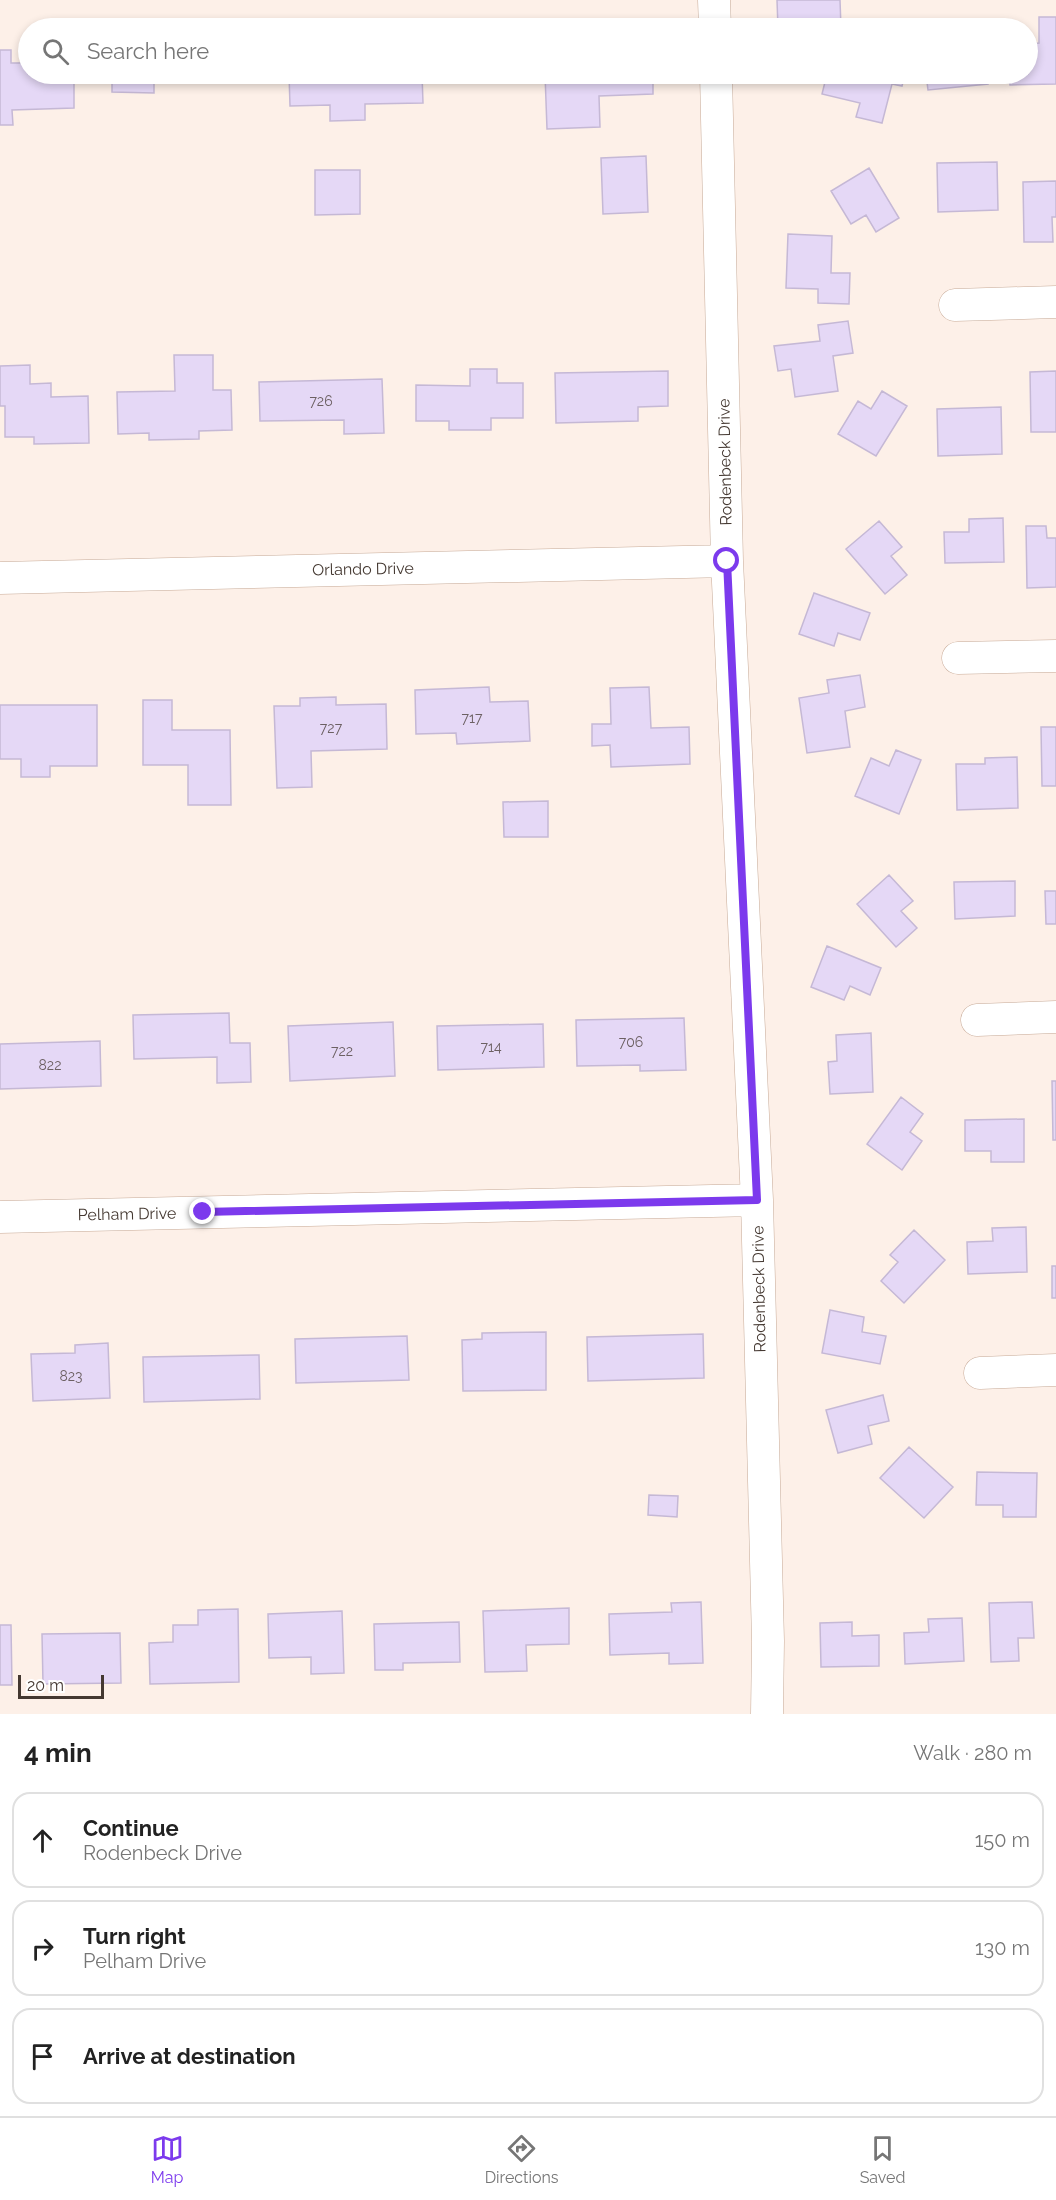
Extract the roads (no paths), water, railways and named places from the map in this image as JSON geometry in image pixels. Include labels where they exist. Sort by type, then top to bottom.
[{"type":"street","points":[[714,0],[715,18]]},
{"type":"street","name":"Rodenbeck Drive","points":[[716,84],[727,561],[757,1200],[767,1618],[767,1714]]},
{"type":"street","points":[[955,305],[1056,302]]},
{"type":"street","name":"Orlando Drive","points":[[0,578],[727,561]]},
{"type":"street","points":[[958,658],[1056,656]]},
{"type":"street","points":[[977,1020],[1056,1017]]},
{"type":"street","name":"Pelham Drive","points":[[0,1217],[757,1200]]},
{"type":"street","points":[[980,1373],[1056,1370]]}]
